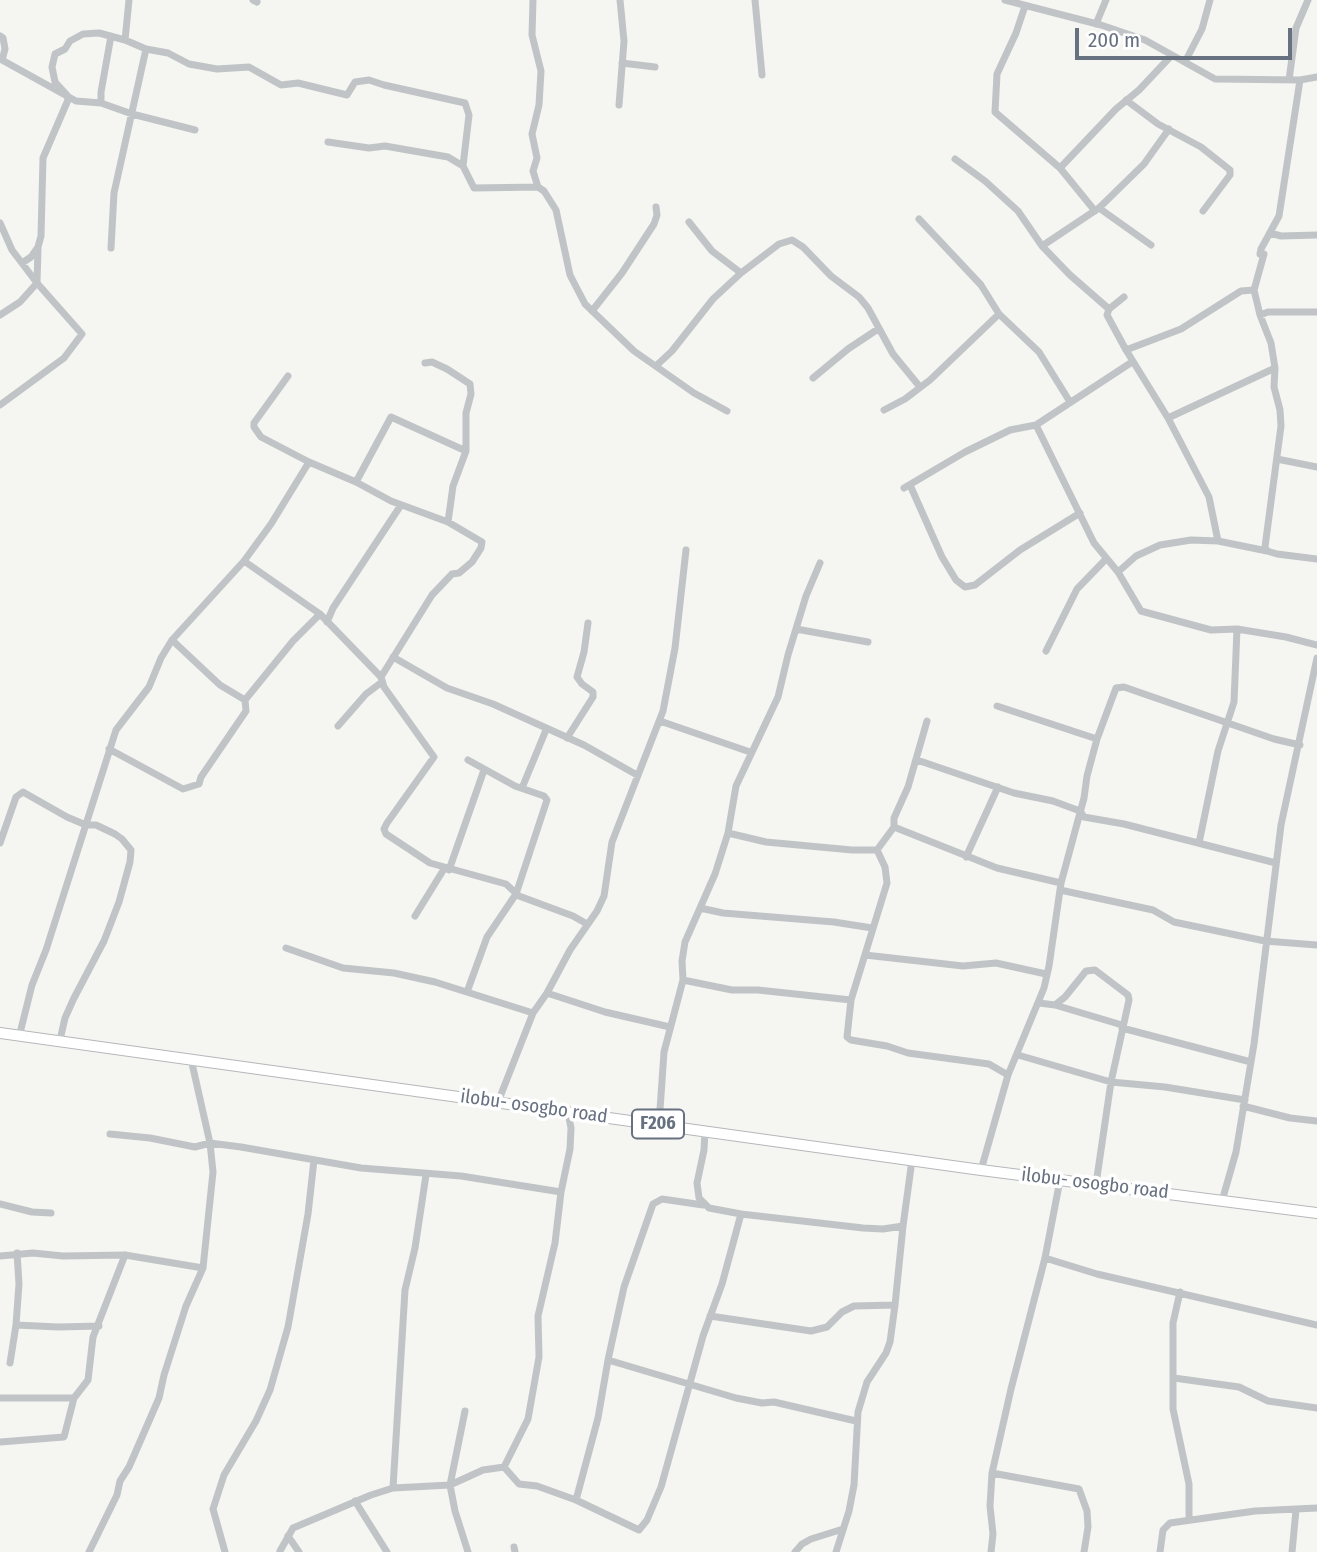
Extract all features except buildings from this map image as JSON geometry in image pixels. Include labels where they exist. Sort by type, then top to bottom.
[{"type":"main road","name":"ilobu- osogbo road","points":[[0,1033],[981,1170],[1317,1213]]},
{"type":"street","points":[[125,40],[129,0]]},
{"type":"street","points":[[533,0],[532,34],[541,71],[539,105],[532,134],[537,158],[533,171],[538,187],[549,197],[556,211],[576,291],[592,311],[634,351],[694,393],[727,411]]},
{"type":"street","points":[[619,105],[624,41],[620,0]]},
{"type":"street","points":[[755,0],[762,75]]},
{"type":"street","points":[[1004,0],[1145,40],[1215,79],[1300,80],[1317,77]]},
{"type":"street","points":[[1096,24],[1106,0]]},
{"type":"street","points":[[1185,62],[1202,29],[1210,0]]},
{"type":"street","points":[[1289,80],[1296,28],[1308,0]]},
{"type":"street","points":[[1025,6],[997,74],[995,112],[1060,168],[1097,210],[1151,245]]},
{"type":"street","points":[[0,315],[20,302],[37,284],[43,158],[68,100],[67,95],[55,82],[52,67],[55,54],[83,34],[99,33],[125,40],[146,49],[168,53],[188,64],[217,69],[249,67],[281,85],[298,83],[347,95],[355,82],[369,80],[465,103],[468,115],[463,166],[474,188],[538,187]]},
{"type":"street","points":[[0,36],[5,50],[2,60],[76,100],[102,103],[132,114],[195,130]]},
{"type":"street","points":[[102,103],[100,92],[111,36]]},
{"type":"street","points":[[111,248],[114,193],[146,49]]},
{"type":"street","points":[[1060,168],[1172,55]]},
{"type":"street","points":[[622,63],[655,67]]},
{"type":"street","points":[[1267,551],[1264,543],[1281,426],[1274,387],[1275,368],[1271,343],[1254,290],[1264,254],[1260,254],[1276,225],[1282,205],[1300,80]]},
{"type":"street","points":[[1126,100],[1168,130],[1201,147],[1231,172],[1203,211]]},
{"type":"street","points":[[1042,246],[1097,210],[1144,164],[1168,130]]},
{"type":"street","points":[[328,142],[369,148],[385,146],[448,157],[463,166]]},
{"type":"street","points":[[955,159],[985,181],[1018,211],[1042,246],[1109,309]]},
{"type":"street","points":[[592,311],[622,273],[654,224],[656,207]]},
{"type":"street","points":[[919,219],[981,285],[999,314],[1045,360],[1070,402]]},
{"type":"street","points":[[689,222],[712,251],[741,273]]},
{"type":"street","points":[[0,223],[5,237],[37,284],[82,334],[64,358],[0,405]]},
{"type":"street","points":[[1270,233],[1281,236],[1317,236]]},
{"type":"street","points":[[657,365],[672,351],[713,299],[741,273],[774,247],[792,240],[803,247],[831,276],[859,297],[893,354],[920,387]]},
{"type":"street","points":[[22,263],[38,247]]},
{"type":"street","points":[[1126,350],[1190,324],[1241,291],[1254,290]]},
{"type":"street","points":[[1124,297],[1109,309],[1107,315],[1132,362],[1168,418],[1209,497],[1218,541]]},
{"type":"street","points":[[1260,315],[1268,312],[1317,312]]},
{"type":"street","points":[[884,410],[920,387],[999,314]]},
{"type":"street","points":[[813,378],[878,329]]},
{"type":"street","points":[[425,363],[432,362],[470,384],[471,394],[466,413],[466,451],[453,486],[448,522]]},
{"type":"street","points":[[1080,513],[1020,550],[975,585],[965,587],[956,580],[942,557],[907,487],[965,452],[1010,430],[1036,425],[1132,362]]},
{"type":"street","points":[[1168,418],[1275,368]]},
{"type":"street","points":[[288,376],[258,415],[254,427],[261,437],[401,505],[448,522],[482,542],[472,562],[459,573],[452,574],[432,595],[393,657],[382,680],[338,726]]},
{"type":"street","points":[[356,482],[391,416],[466,451]]},
{"type":"street","points":[[1036,425],[1094,543],[1118,572],[1141,611],[1211,630],[1237,629],[1317,645]]},
{"type":"street","points":[[1277,459],[1317,467]]},
{"type":"street","points":[[19,1037],[32,985],[46,950],[116,730],[149,687],[172,640],[244,561],[271,524],[309,462]]},
{"type":"street","points":[[327,622],[333,608],[401,505]]},
{"type":"street","points":[[1118,572],[1136,556],[1160,545],[1191,540],[1218,541],[1317,559]]},
{"type":"street","points":[[498,1102],[533,1013],[604,896],[612,842],[660,721],[675,649],[686,550]]},
{"type":"street","points":[[1046,651],[1073,596],[1106,559]]},
{"type":"street","points":[[244,561],[320,614],[382,680],[434,757],[401,802],[384,831],[430,863],[498,881],[510,887],[516,894],[587,924]]},
{"type":"street","points":[[659,1124],[661,1078],[682,980],[685,942],[715,874],[728,833],[736,786],[778,697],[796,629],[820,563]]},
{"type":"street","points":[[109,749],[183,789],[200,784],[201,777],[246,711],[245,700],[293,641],[320,614]]},
{"type":"street","points":[[567,738],[593,697],[593,692],[582,684],[578,677],[587,623]]},
{"type":"street","points":[[796,629],[868,642]]},
{"type":"street","points":[[1199,844],[1218,751],[1234,702],[1237,629]]},
{"type":"street","points":[[172,640],[220,685],[245,700]]},
{"type":"street","points":[[393,657],[447,688],[567,738],[637,775]]},
{"type":"street","points":[[1222,1201],[1236,1152],[1251,1062],[1265,941],[1287,794],[1300,746],[1317,658]]},
{"type":"street","points":[[981,1170],[1008,1075],[1039,1003],[1049,967],[1061,887],[1097,738],[1115,689],[1119,686],[1300,746]]},
{"type":"street","points":[[997,706],[1097,738]]},
{"type":"street","points":[[660,721],[750,752]]},
{"type":"street","points":[[877,850],[894,827],[894,818],[928,722]]},
{"type":"street","points":[[522,788],[546,730]]},
{"type":"street","points":[[467,992],[487,937],[516,894],[547,800],[544,796],[484,770],[468,760]]},
{"type":"street","points":[[916,760],[1014,793],[1053,801],[1080,811],[1084,817],[1124,824],[1276,863]]},
{"type":"street","points":[[415,916],[447,869],[484,770]]},
{"type":"street","points":[[966,857],[998,787]]},
{"type":"street","points":[[0,843],[16,797],[23,792],[57,812],[86,825],[96,825]]},
{"type":"street","points":[[60,1040],[65,1018],[104,941],[131,855],[129,845],[96,825],[89,816]]},
{"type":"street","points":[[894,827],[997,868],[1153,910],[1174,922],[1265,941],[1317,945]]},
{"type":"street","points":[[728,833],[792,845],[877,850]]},
{"type":"street","points":[[877,850],[885,867],[887,883],[851,1000],[847,1035],[851,1040],[932,1057],[989,1064],[1008,1075]]},
{"type":"street","points":[[701,908],[723,913],[873,928]]},
{"type":"street","points":[[286,948],[342,968],[394,973],[533,1013]]},
{"type":"street","points":[[865,955],[963,966],[996,962],[1046,974]]},
{"type":"street","points":[[1055,1005],[1086,971],[1095,970],[1128,995],[1111,1082],[1096,1184]]},
{"type":"street","points":[[682,980],[732,990],[758,990],[851,1000]]},
{"type":"street","points":[[547,993],[605,1012],[670,1027]]},
{"type":"street","points":[[1039,1003],[1055,1005],[1251,1062]]},
{"type":"street","points":[[1018,1055],[1111,1082],[1165,1087],[1244,1103],[1290,1118],[1317,1121]]},
{"type":"street","points":[[89,1552],[159,1398],[186,1306],[203,1268],[212,1202],[213,1172],[210,1143],[191,1059]]},
{"type":"street","points":[[504,1467],[528,1419],[539,1357],[538,1316],[555,1243],[561,1192],[570,1149],[571,1128],[568,1112]]},
{"type":"street","points":[[703,1205],[697,1183],[705,1131]]},
{"type":"street","points":[[110,1134],[195,1147],[210,1143],[242,1147],[314,1160],[561,1192]]},
{"type":"street","points":[[225,1552],[213,1509],[224,1475],[257,1422],[270,1390],[290,1313],[308,1214],[314,1160]]},
{"type":"street","points":[[836,1552],[854,1485],[856,1421],[867,1382],[890,1342],[912,1160]]},
{"type":"street","points":[[393,1488],[405,1290],[415,1248],[426,1175]]},
{"type":"street","points":[[991,1552],[993,1534],[989,1506],[992,1474],[1010,1389],[1045,1258],[1060,1180]]},
{"type":"street","points":[[576,1500],[598,1418],[624,1287],[653,1204],[662,1199],[741,1214],[863,1228],[894,1229],[903,1226]]},
{"type":"street","points":[[0,1204],[32,1212],[51,1213]]},
{"type":"street","points":[[504,1467],[519,1484],[537,1486],[576,1500],[639,1530],[647,1520],[662,1488],[741,1214]]},
{"type":"street","points":[[0,1256],[18,1253],[63,1256],[125,1255],[203,1268]]},
{"type":"street","points":[[10,1363],[19,1284],[18,1253]]},
{"type":"street","points":[[0,1442],[64,1437],[75,1398],[88,1380],[93,1337],[125,1255]]},
{"type":"street","points":[[1045,1258],[1097,1274],[1317,1325]]},
{"type":"street","points":[[1180,1292],[1173,1323],[1173,1409],[1189,1484],[1189,1519]]},
{"type":"street","points":[[710,1316],[811,1331],[827,1327],[848,1308],[895,1306]]},
{"type":"street","points":[[16,1325],[99,1326]]},
{"type":"street","points":[[608,1360],[736,1398],[762,1403],[774,1402],[856,1421]]},
{"type":"street","points":[[1174,1378],[1239,1387],[1268,1401],[1317,1408]]},
{"type":"street","points":[[0,1398],[75,1398]]},
{"type":"street","points":[[465,1410],[450,1485],[468,1552]]},
{"type":"street","points":[[280,1551],[293,1528],[355,1501],[393,1488],[450,1485],[483,1469],[504,1467]]},
{"type":"street","points":[[992,1474],[1079,1489],[1087,1511],[1088,1527],[1083,1552]]},
{"type":"street","points":[[355,1501],[387,1552]]},
{"type":"street","points":[[1160,1552],[1165,1526],[1189,1519],[1255,1511],[1317,1508]]},
{"type":"street","points":[[1292,1552],[1296,1510]]},
{"type":"street","points":[[795,1552],[811,1539],[843,1529]]},
{"type":"street","points":[[288,1536],[299,1552]]}]
